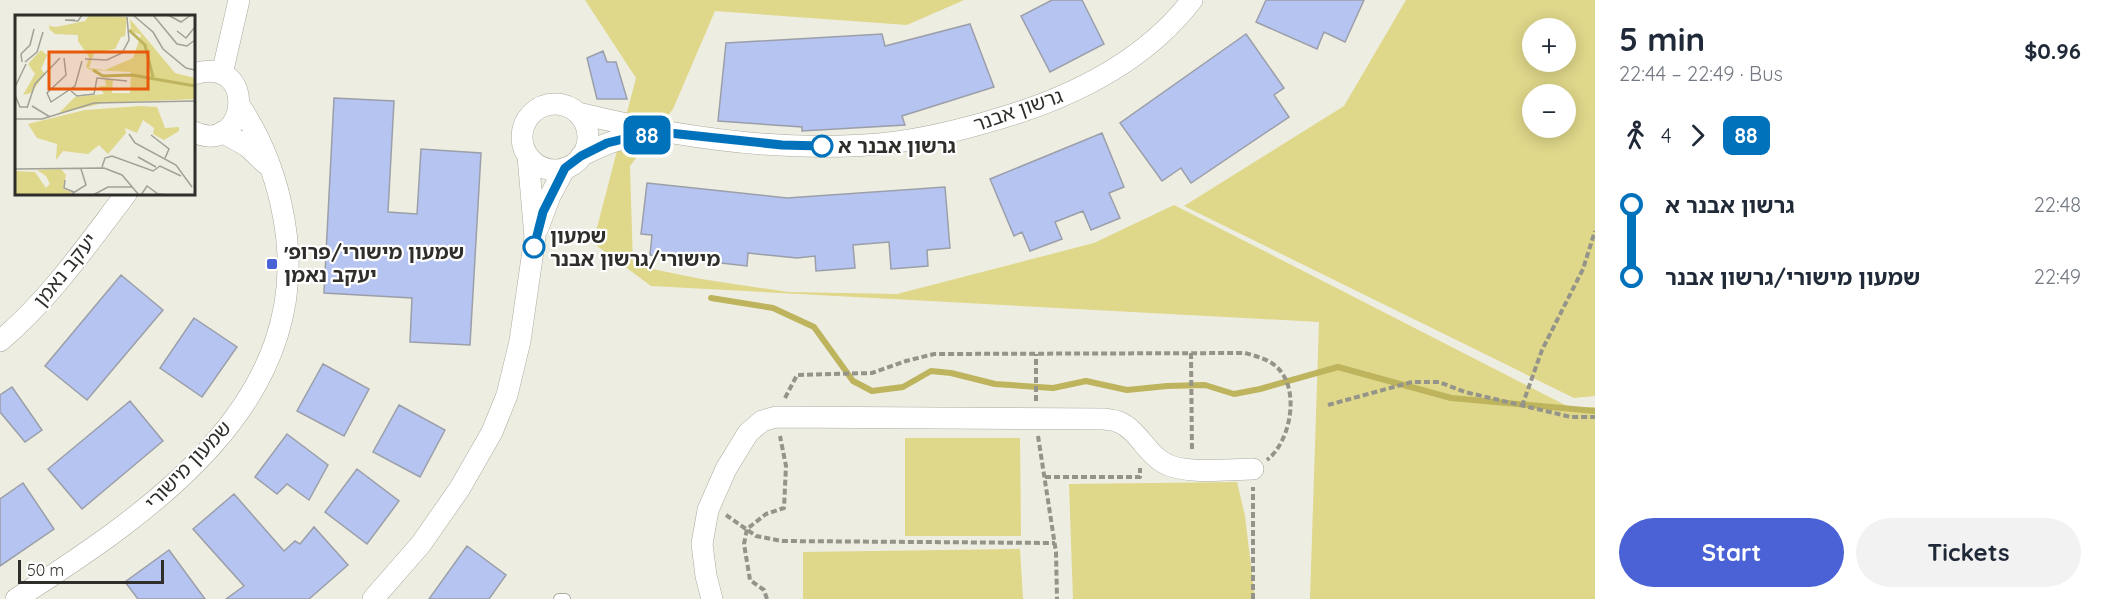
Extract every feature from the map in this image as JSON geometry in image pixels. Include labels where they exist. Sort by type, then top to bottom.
[{"type":"street","points":[[195,74],[212,71],[222,74],[239,0]]},
{"type":"street","name":"גרשון אבנר","points":[[578,114],[669,133],[782,145],[841,146],[916,139],[982,124],[1040,105],[1101,78],[1130,60],[1178,19],[1192,0]]},
{"type":"street","name":"שמעון מישורי","points":[[16,599],[119,531],[182,477],[213,445],[240,410],[263,372],[280,331],[289,287],[288,241],[279,192],[256,132],[240,106],[236,87],[222,74]]},
{"type":"street","points":[[373,599],[421,544],[447,508],[492,432],[507,395],[517,359],[535,237],[550,196],[586,147],[588,137],[586,126],[578,114],[570,108],[555,104],[545,106],[532,114],[524,126],[522,137],[528,156],[535,237]]},
{"type":"street","points":[[204,135],[235,122],[240,106]]},
{"type":"street","name":"גרשון אבנר","points":[[573,162],[623,138],[669,133]]},
{"type":"street","points":[[204,135],[247,146],[273,172]]},
{"type":"street","points":[[528,156],[545,168],[573,162]]},
{"type":"street","name":"יעקב נאמן","points":[[0,341],[59,280],[125,195]]},
{"type":"street","points":[[712,599],[702,544],[708,510],[726,469],[748,433],[762,421],[776,417],[1105,419],[1119,422],[1165,464],[1192,470],[1253,468]]},
{"type":"lane","points":[[560,599],[565,599]]},
{"type":"path","points":[[1522,406],[1542,350],[1583,269],[1595,231]]},
{"type":"path","points":[[767,599],[764,590],[750,580],[744,544],[747,529],[766,514],[784,508],[786,466],[776,417],[797,375],[872,373],[934,354],[1245,353],[1266,359],[1282,372],[1288,387],[1290,402],[1288,426],[1285,438],[1275,454]]},
{"type":"path","points":[[1036,354],[1036,419],[1055,543],[1057,599]]},
{"type":"path","points":[[1191,354],[1192,470]]},
{"type":"path","points":[[1328,405],[1412,382],[1438,382],[1465,392],[1571,417],[1595,417]]},
{"type":"path","points":[[1045,477],[1140,477],[1138,439]]},
{"type":"path","points":[[1253,468],[1253,599]]},
{"type":"path","points":[[711,504],[756,536],[782,541],[1055,543]]},
{"type":"shaded area","points":[[585,0],[964,0],[907,25],[715,11],[673,109],[630,166],[633,265],[701,279],[788,292],[897,294],[1094,243],[1174,205],[1571,408],[1595,407],[1595,599],[1310,599],[1319,322],[651,286],[593,243],[636,78]]},
{"type":"shaded area","points":[[1406,0],[1595,0],[1595,396],[1574,398],[1184,206],[1344,106]]},
{"type":"shaded area","points":[[905,438],[1020,438],[1021,536],[905,536]]},
{"type":"shaded area","points":[[1237,482],[1245,516],[1255,599],[1073,599],[1069,484]]},
{"type":"shaded area","points":[[1020,549],[1023,599],[803,599],[803,552]]},
{"type":"building","points":[[1052,0],[1082,0],[1104,44],[1050,72],[1021,16]]},
{"type":"building","points":[[1266,0],[1364,0],[1345,42],[1324,32],[1317,49],[1256,22]]},
{"type":"building","points":[[970,24],[994,87],[902,116],[905,125],[802,131],[802,127],[718,121],[726,43],[882,34],[885,46]]},
{"type":"building","points":[[1246,34],[1284,88],[1274,95],[1289,117],[1191,183],[1181,168],[1162,181],[1120,123]]},
{"type":"building","points":[[603,51],[607,62],[616,62],[627,99],[597,99],[587,58]]},
{"type":"building","points":[[334,98],[394,101],[388,212],[417,214],[421,149],[481,153],[470,345],[410,342],[412,298],[324,293]]},
{"type":"building","points":[[1102,133],[1124,187],[1109,193],[1120,218],[1091,230],[1083,211],[1055,222],[1062,239],[1030,251],[1022,232],[1014,236],[990,179]]},
{"type":"building","points":[[647,183],[787,198],[945,187],[950,248],[927,250],[928,266],[891,269],[889,242],[853,245],[855,268],[816,271],[815,256],[797,258],[748,253],[747,266],[650,255],[652,235],[641,234]]},
{"type":"building","points":[[121,275],[163,310],[87,400],[45,366]]},
{"type":"building","points":[[194,318],[237,347],[202,397],[160,368]]},
{"type":"building","points":[[323,364],[369,389],[344,436],[297,411]]},
{"type":"building","points":[[12,387],[42,430],[25,442],[0,412],[0,395]]},
{"type":"building","points":[[130,401],[163,441],[82,509],[48,469]]},
{"type":"building","points":[[399,405],[445,430],[420,477],[373,452]]},
{"type":"building","points":[[287,434],[328,465],[309,500],[287,484],[277,494],[255,477]]},
{"type":"building","points":[[357,469],[399,501],[367,544],[325,512]]},
{"type":"building","points":[[23,483],[54,529],[0,566],[0,499]]},
{"type":"building","points":[[234,494],[284,551],[295,541],[300,544],[314,527],[348,565],[309,599],[226,599],[244,586],[193,529]]},
{"type":"building","points":[[467,546],[506,575],[489,599],[429,599]]},
{"type":"building","points":[[169,550],[205,599],[138,599],[125,582]]},
{"type":"waterway","points":[[711,298],[773,308],[814,327],[853,381],[872,391],[903,387],[931,371],[951,373],[995,384],[1053,388],[1086,381],[1127,390],[1205,385],[1234,394],[1338,367],[1451,398],[1595,411]]},
{"type":"bus line","name":"88","points":[[534,247],[543,212],[565,168],[581,156],[607,143],[640,135],[669,133],[782,145],[822,146]]},
{"type":"place","name":"גרשון אבנר א","points":[[822,146]]},
{"type":"place","name":"שמעון מישורי/גרשון אבנר","points":[[534,247]]},
{"type":"place","name":"שמעון מישורי/פרופ׳ יעקב נאמן","points":[[272,264]]}]
